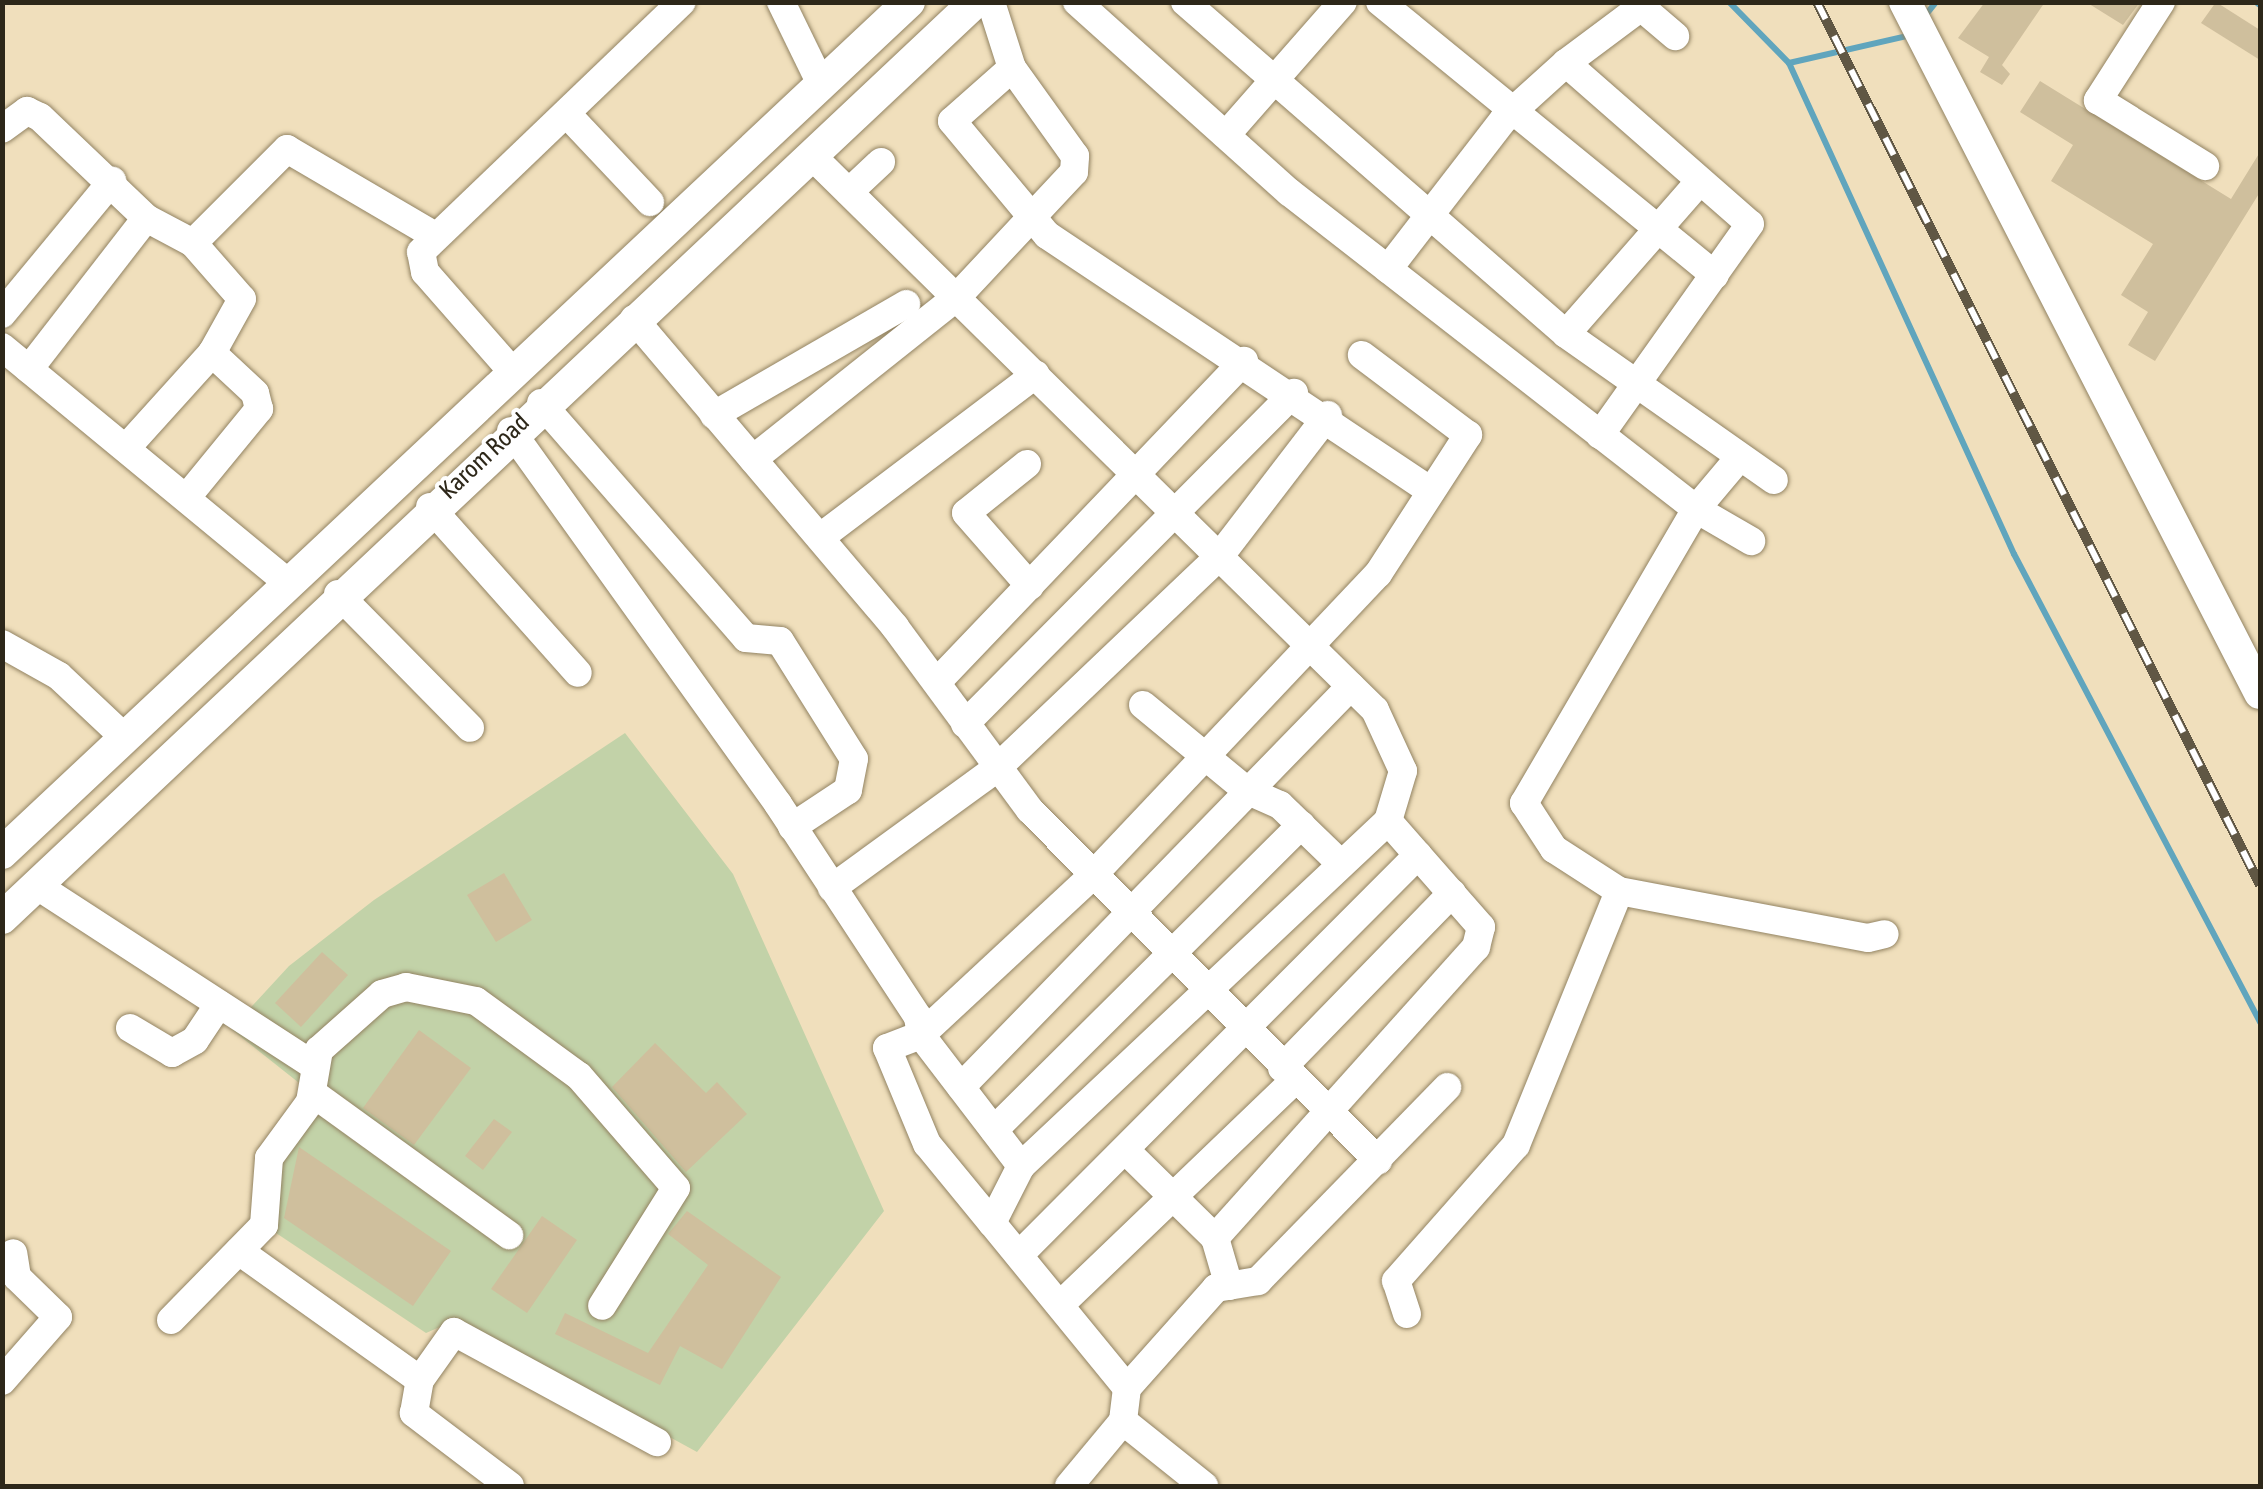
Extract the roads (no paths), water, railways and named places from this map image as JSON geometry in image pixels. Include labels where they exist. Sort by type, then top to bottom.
[{"type":"main road","name":"Karom Road","points":[[2,853],[286,580],[909,2]]},
{"type":"main road","name":"Karom Road","points":[[2,918],[510,431],[975,2]]},
{"type":"main road","points":[[1906,2],[2260,692]]},
{"type":"main road","points":[[510,370],[541,403]]},
{"type":"street","points":[[510,370],[425,272],[421,252],[682,2]]},
{"type":"street","points":[[764,2],[786,14],[820,84]]},
{"type":"street","points":[[753,459],[957,297],[1074,172],[1074,156],[1012,68],[991,2]]},
{"type":"street","points":[[1078,2],[1226,135],[1388,269],[1696,509],[1752,541]]},
{"type":"street","points":[[1186,2],[1270,83],[1431,209],[1566,334],[1774,480]]},
{"type":"street","points":[[1226,135],[1344,2]]},
{"type":"street","points":[[1380,2],[1715,275]]},
{"type":"street","points":[[2161,2],[2098,100],[2206,166]]},
{"type":"street","points":[[1388,269],[1431,209],[1512,112],[1566,64],[1641,8],[1675,36]]},
{"type":"street","points":[[1566,64],[1750,224],[1638,388],[1600,435]]},
{"type":"street","points":[[1012,68],[952,121],[1031,218],[1328,415],[1430,490]]},
{"type":"street","points":[[2,128],[27,112],[40,117],[146,218],[192,243],[242,299],[212,353],[128,446]]},
{"type":"street","points":[[567,114],[650,202]]},
{"type":"street","points":[[192,243],[286,149],[435,236]]},
{"type":"street","points":[[811,155],[1351,686],[1374,710],[1403,771],[1388,821],[1338,862],[1208,994],[1021,1166],[992,1223]]},
{"type":"street","points":[[849,192],[881,162]]},
{"type":"street","points":[[1566,334],[1700,180]]},
{"type":"street","points":[[2,314],[112,182]]},
{"type":"street","points":[[29,369],[146,218]]},
{"type":"street","points":[[714,415],[906,304]]},
{"type":"street","points":[[634,319],[822,536],[938,681],[996,769],[1208,994],[1378,1161]]},
{"type":"street","points":[[2,347],[128,446],[286,580]]},
{"type":"street","points":[[188,496],[259,409],[255,393],[212,353]]},
{"type":"street","points":[[1128,1388],[927,1144],[887,1048],[921,1035],[1094,874],[1202,754],[1378,574],[1468,435],[1362,355]]},
{"type":"street","points":[[938,681],[1244,361]]},
{"type":"street","points":[[822,536],[1036,374]]},
{"type":"street","points":[[966,724],[1294,393]]},
{"type":"street","points":[[541,403],[746,638],[776,636],[854,759],[848,790],[792,826]]},
{"type":"street","points":[[832,888],[996,769],[1218,557],[1328,415]]},
{"type":"street","points":[[510,431],[792,826],[918,1016],[921,1035],[1021,1166]]},
{"type":"street","points":[[1739,458],[1696,509],[1524,803],[1554,849],[1619,891],[1868,938],[1885,934]]},
{"type":"street","points":[[1027,464],[966,513],[1030,586]]},
{"type":"street","points":[[430,508],[578,673]]},
{"type":"street","points":[[338,594],[470,728]]},
{"type":"street","points":[[2,644],[58,676],[124,736]]},
{"type":"street","points":[[961,1087],[1135,915],[1351,686]]},
{"type":"street","points":[[1143,706],[1253,793],[1301,825],[1338,862]]},
{"type":"street","points":[[1214,1238],[1476,948],[1482,926],[1388,821]]},
{"type":"street","points":[[994,1130],[1301,825]]},
{"type":"street","points":[[1019,1255],[1418,855]]},
{"type":"street","points":[[36,885],[314,1065]]},
{"type":"street","points":[[1406,1314],[1396,1281],[1516,1144],[1619,891]]},
{"type":"street","points":[[1060,1305],[1170,1200],[1452,893]]},
{"type":"street","points":[[171,1320],[240,1251],[272,1209],[269,1158],[314,1094],[314,1065],[333,1034],[382,994],[406,987],[476,1001],[579,1076],[676,1188],[602,1306]]},
{"type":"street","points":[[130,1028],[172,1053],[195,1040],[219,1004]]},
{"type":"street","points":[[1068,1486],[1124,1421],[1128,1388],[1216,1288],[1258,1281],[1447,1088]]},
{"type":"street","points":[[314,1094],[509,1235]]},
{"type":"street","points":[[1125,1150],[1170,1200],[1214,1238],[1230,1286]]},
{"type":"street","points":[[8,1248],[62,1294]]},
{"type":"street","points":[[2,1381],[58,1318],[17,1278],[8,1248]]},
{"type":"street","points":[[240,1251],[420,1380]]},
{"type":"street","points":[[510,1486],[418,1424],[420,1380],[447,1337],[463,1333],[657,1442]]},
{"type":"street","points":[[1124,1421],[1204,1486]]},
{"type":"waterway","points":[[1729,2],[1789,63],[2014,554],[2260,1022]]},
{"type":"waterway","points":[[1924,17],[1936,2]]},
{"type":"waterway","points":[[2256,2],[2260,5]]},
{"type":"waterway","points":[[1789,63],[1911,35]]},
{"type":"railway","points":[[1817,2],[2260,885]]}]
